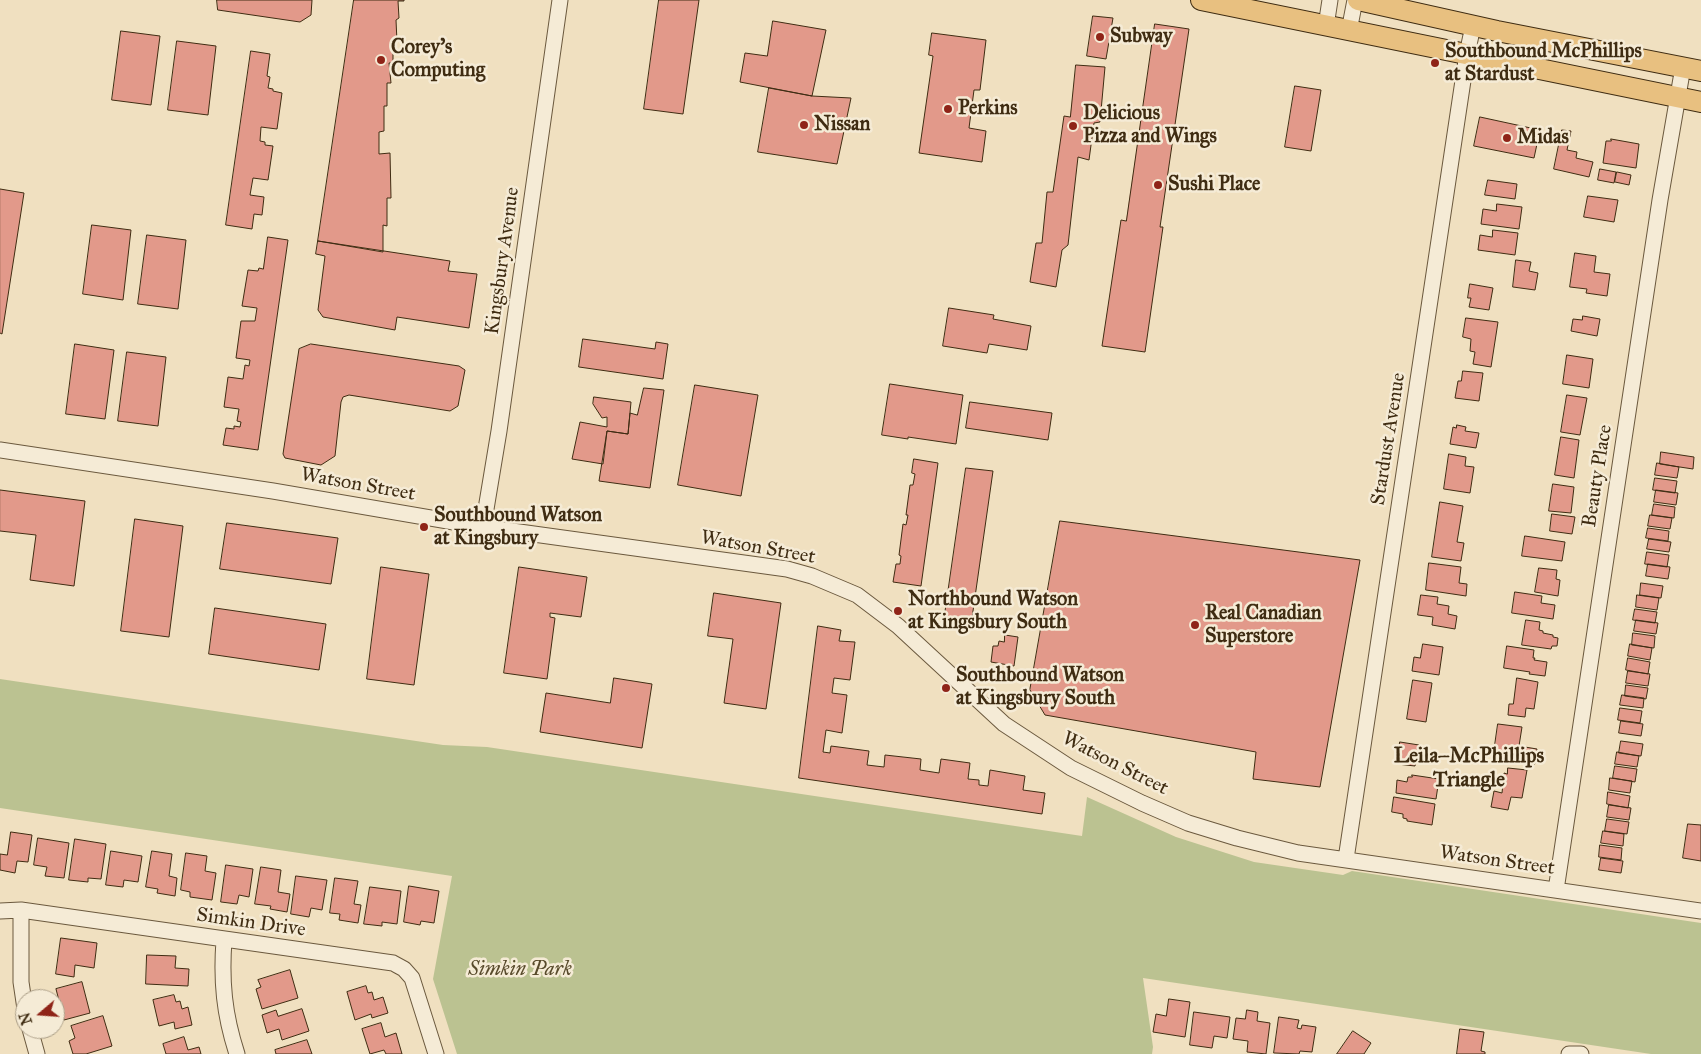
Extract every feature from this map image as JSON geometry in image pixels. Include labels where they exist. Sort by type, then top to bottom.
[{"type":"main road","points":[[1201,0],[1701,102]]},
{"type":"main road","points":[[1356,0],[1473,26],[1692,69]]},
{"type":"street","name":"Kingsbury Avenue","points":[[483,527],[560,0]]},
{"type":"street","points":[[1326,26],[1330,0]]},
{"type":"street","points":[[1349,31],[1356,0]]},
{"type":"street","name":"Stardust Avenue","points":[[1346,859],[1467,54],[1473,26]]},
{"type":"street","name":"Beauty Place","points":[[1556,890],[1660,200],[1679,97],[1692,69]]},
{"type":"street","name":"Watson Street","points":[[0,450],[274,491],[483,527],[787,569],[820,579],[857,596],[898,626],[1004,724],[1071,768],[1142,804],[1188,823],[1237,838],[1298,853],[1701,911]]},
{"type":"street","points":[[21,910],[22,989]]},
{"type":"street","name":"Simkin Drive","points":[[0,911],[21,910],[393,963],[404,969],[412,978],[436,1054]]},
{"type":"street","points":[[224,940],[222,973],[225,1012],[237,1054]]},
{"type":"street","points":[[33,1039],[37,1054]]},
{"type":"street","points":[[1569,1054],[1581,1054]]},
{"type":"green space","name":"Simkin Park","points":[[0,679],[443,745],[487,747],[1082,836],[1087,797],[1176,837],[1254,862],[1343,875],[1352,871],[1701,923],[1701,1054],[1651,1054],[1143,978],[1153,1047],[1152,1054],[457,1054],[433,979],[452,876],[0,808]]},
{"type":"building","points":[[217,0],[312,0],[311,15],[300,22],[218,10]]},
{"type":"building","points":[[354,0],[404,0],[398,1],[399,18],[396,20],[397,42],[393,42],[393,63],[389,63],[391,83],[387,83],[387,106],[384,106],[384,131],[379,132],[379,154],[390,153],[391,198],[387,198],[387,226],[383,225],[383,252],[318,241]]},
{"type":"building","points":[[659,0],[699,0],[683,114],[644,109]]},
{"type":"building","name":"Subway","points":[[1093,16],[1113,18],[1106,59],[1087,56]]},
{"type":"building","name":"Nissan","points":[[773,21],[826,30],[812,96],[740,82],[745,53],[767,56]]},
{"type":"building","points":[[1155,24],[1189,29],[1160,227],[1163,227],[1145,352],[1102,346],[1121,220],[1126,221]]},
{"type":"building","points":[[121,31],[160,36],[151,105],[112,100]]},
{"type":"building","name":"Perkins","points":[[932,33],[986,40],[980,90],[974,90],[969,128],[986,131],[982,162],[919,153],[933,56],[929,55]]},
{"type":"building","points":[[177,41],[216,46],[208,115],[168,110]]},
{"type":"building","points":[[251,51],[270,54],[267,76],[270,77],[268,88],[282,93],[277,129],[261,127],[260,141],[265,142],[265,145],[273,146],[268,180],[253,178],[250,195],[264,197],[262,215],[254,214],[252,229],[226,225]]},
{"type":"building","points":[[1076,65],[1105,67],[1100,122],[1094,123],[1089,160],[1078,157],[1068,245],[1062,250],[1056,287],[1030,282],[1036,243],[1042,243],[1047,192],[1053,192],[1064,116],[1070,117]]},
{"type":"building","points":[[1295,86],[1321,90],[1311,151],[1285,147]]},
{"type":"building","name":"Nissan","points":[[769,88],[812,96],[851,98],[837,164],[758,152]]},
{"type":"building","name":"Midas","points":[[1480,117],[1540,130],[1534,158],[1474,146]]},
{"type":"building","points":[[1562,130],[1571,131],[1567,150],[1577,152],[1576,158],[1593,162],[1589,177],[1554,169]]},
{"type":"building","points":[[1611,139],[1639,144],[1636,168],[1603,163],[1606,141],[1611,141]]},
{"type":"building","points":[[1600,169],[1616,172],[1614,183],[1598,180]]},
{"type":"building","points":[[1617,172],[1631,175],[1629,185],[1615,182]]},
{"type":"building","points":[[1488,180],[1517,184],[1515,199],[1485,195]]},
{"type":"building","points":[[0,189],[24,193],[2,334],[0,333]]},
{"type":"building","points":[[1588,196],[1618,200],[1614,222],[1584,217]]},
{"type":"building","points":[[1497,204],[1522,207],[1519,229],[1481,224],[1483,209],[1496,211]]},
{"type":"building","points":[[92,225],[131,230],[123,300],[83,294]]},
{"type":"building","points":[[1493,230],[1518,233],[1515,255],[1478,250],[1480,235],[1492,237]]},
{"type":"building","points":[[147,235],[186,240],[178,309],[138,304]]},
{"type":"building","points":[[268,237],[288,240],[258,450],[223,445],[226,428],[234,429],[234,426],[240,427],[241,422],[237,421],[239,409],[224,407],[228,377],[243,379],[245,365],[249,366],[250,360],[236,358],[241,321],[255,321],[257,308],[242,306],[248,270],[258,271],[259,268],[263,269]]},
{"type":"building","points":[[318,241],[450,261],[448,271],[477,274],[469,328],[397,317],[395,330],[323,317],[318,310],[325,256],[316,254]]},
{"type":"building","points":[[1575,253],[1596,256],[1594,272],[1610,274],[1607,296],[1586,293],[1587,289],[1570,287]]},
{"type":"building","points":[[1516,260],[1531,262],[1529,271],[1538,273],[1535,290],[1513,287]]},
{"type":"building","points":[[1470,284],[1493,288],[1489,310],[1469,307],[1471,298],[1468,298]]},
{"type":"building","points":[[949,308],[994,315],[993,319],[1031,326],[1027,350],[989,344],[987,353],[943,346]]},
{"type":"building","points":[[1583,316],[1600,319],[1597,336],[1571,331],[1573,319],[1582,320]]},
{"type":"building","points":[[1466,318],[1498,322],[1491,367],[1473,364],[1475,352],[1470,351],[1471,339],[1463,337]]},
{"type":"building","points":[[583,339],[655,349],[656,342],[668,344],[663,379],[579,367]]},
{"type":"building","points":[[75,344],[114,350],[105,419],[66,414]]},
{"type":"building","points":[[311,344],[459,366],[465,370],[458,406],[450,411],[349,395],[343,397],[341,402],[335,456],[321,465],[285,458],[283,454],[299,349]]},
{"type":"building","points":[[127,352],[166,357],[158,426],[118,421]]},
{"type":"building","points":[[1567,355],[1593,359],[1589,388],[1563,384]]},
{"type":"building","points":[[1463,371],[1483,373],[1479,401],[1455,398],[1458,381],[1461,381]]},
{"type":"building","points":[[890,384],[963,395],[956,444],[882,435]]},
{"type":"building","points":[[695,385],[758,395],[741,496],[678,485]]},
{"type":"building","points":[[644,388],[664,390],[650,488],[599,481],[607,431],[628,434],[630,413],[637,415]]},
{"type":"building","points":[[1567,395],[1587,398],[1580,435],[1561,432]]},
{"type":"building","points":[[594,397],[631,402],[628,434],[607,431],[603,464],[572,459],[580,422],[607,427],[607,417],[602,418],[593,404]]},
{"type":"building","points":[[970,402],[1052,413],[1048,440],[966,428]]},
{"type":"building","points":[[1457,425],[1466,427],[1465,431],[1479,433],[1476,448],[1450,444],[1453,427],[1456,428]]},
{"type":"building","points":[[1561,437],[1579,440],[1574,478],[1555,475]]},
{"type":"building","points":[[1661,452],[1694,457],[1693,469],[1660,464]]},
{"type":"building","points":[[1449,454],[1466,457],[1465,466],[1474,467],[1470,493],[1444,489]]},
{"type":"building","points":[[914,459],[938,463],[921,586],[893,582],[896,564],[900,564],[901,556],[899,555],[903,524],[906,525],[910,485],[913,485],[915,474],[912,473]]},
{"type":"building","points":[[1657,463],[1679,467],[1677,478],[1655,475]]},
{"type":"building","points":[[966,468],[993,471],[971,625],[944,621]]},
{"type":"building","points":[[1655,478],[1677,481],[1675,493],[1653,490]]},
{"type":"building","points":[[1553,484],[1574,487],[1571,513],[1549,511]]},
{"type":"building","points":[[0,490],[85,501],[74,586],[30,580],[36,535],[0,531]]},
{"type":"building","points":[[1656,490],[1678,493],[1676,505],[1654,502]]},
{"type":"building","points":[[1440,502],[1463,506],[1457,542],[1464,543],[1461,561],[1432,557]]},
{"type":"building","points":[[1654,504],[1675,507],[1674,518],[1652,515]]},
{"type":"building","points":[[1552,514],[1575,517],[1572,534],[1550,531]]},
{"type":"building","points":[[1650,515],[1672,518],[1670,529],[1648,526]]},
{"type":"building","points":[[135,519],[183,526],[169,637],[121,631]]},
{"type":"building","name":"Real Canadian Superstore","points":[[1060,521],[1360,560],[1320,787],[1253,779],[1256,752],[1045,715],[1030,690]]},
{"type":"building","points":[[227,523],[338,538],[331,584],[220,569]]},
{"type":"building","points":[[1648,528],[1669,531],[1668,541],[1646,538]]},
{"type":"building","points":[[1525,536],[1565,542],[1562,561],[1522,556]]},
{"type":"building","points":[[1649,539],[1671,542],[1669,552],[1647,549]]},
{"type":"building","points":[[1647,552],[1669,555],[1667,567],[1645,564]]},
{"type":"building","points":[[1429,563],[1461,567],[1459,583],[1467,584],[1466,596],[1426,590]]},
{"type":"building","points":[[1648,564],[1670,567],[1668,579],[1646,576]]},
{"type":"building","points":[[381,567],[429,574],[414,685],[367,679]]},
{"type":"building","points":[[519,567],[587,577],[581,617],[550,613],[550,617],[555,618],[547,679],[504,673]]},
{"type":"building","points":[[1539,568],[1557,570],[1556,579],[1560,580],[1558,596],[1535,592]]},
{"type":"building","points":[[1641,583],[1663,586],[1661,598],[1640,595]]},
{"type":"building","points":[[1515,592],[1542,596],[1541,603],[1555,605],[1553,619],[1512,613]]},
{"type":"building","points":[[714,593],[781,603],[766,709],[724,703],[733,639],[708,636]]},
{"type":"building","points":[[1421,595],[1438,597],[1437,604],[1449,606],[1448,614],[1457,616],[1455,629],[1432,625],[1433,617],[1418,615]]},
{"type":"building","points":[[1637,595],[1659,598],[1657,610],[1636,607]]},
{"type":"building","points":[[215,608],[326,624],[319,670],[209,654]]},
{"type":"building","points":[[1635,609],[1657,612],[1655,623],[1633,620]]},
{"type":"building","points":[[1526,620],[1540,622],[1539,630],[1558,638],[1557,646],[1552,646],[1551,649],[1522,645]]},
{"type":"building","points":[[1636,620],[1658,623],[1656,634],[1634,631]]},
{"type":"building","points":[[818,626],[841,630],[839,641],[855,642],[850,680],[834,678],[832,693],[847,695],[842,733],[826,730],[823,752],[830,753],[831,746],[869,751],[867,765],[884,767],[885,755],[921,759],[920,770],[939,773],[941,759],[970,763],[968,779],[979,780],[979,785],[988,786],[990,770],[1025,776],[1023,790],[1045,793],[1042,814],[799,778]]},
{"type":"building","points":[[1633,633],[1655,636],[1654,648],[1632,645]]},
{"type":"building","points":[[1005,635],[1018,637],[1014,666],[991,662],[993,646],[998,646],[999,641],[1004,642]]},
{"type":"building","points":[[1423,644],[1443,647],[1439,675],[1412,671],[1414,657],[1420,658]]},
{"type":"building","points":[[1630,644],[1652,648],[1650,660],[1628,656]]},
{"type":"building","points":[[1507,646],[1534,650],[1534,660],[1547,662],[1545,676],[1504,668]]},
{"type":"building","points":[[1628,658],[1650,662],[1648,674],[1626,670]]},
{"type":"building","points":[[1628,671],[1650,674],[1648,686],[1626,683]]},
{"type":"building","points":[[614,678],[652,684],[642,748],[540,732],[546,693],[610,703]]},
{"type":"building","points":[[1517,678],[1538,682],[1534,709],[1526,708],[1525,717],[1508,715],[1509,704],[1513,704]]},
{"type":"building","points":[[1413,680],[1432,683],[1426,722],[1407,719]]},
{"type":"building","points":[[1626,685],[1648,688],[1646,699],[1625,696]]},
{"type":"building","points":[[1622,695],[1644,698],[1643,708],[1620,705]]},
{"type":"building","points":[[1620,708],[1642,711],[1640,723],[1618,720]]},
{"type":"building","points":[[1621,721],[1643,724],[1641,736],[1619,733]]},
{"type":"building","points":[[1498,724],[1522,727],[1519,746],[1537,749],[1535,764],[1493,759]]},
{"type":"building","points":[[1621,741],[1643,744],[1641,756],[1619,753]]},
{"type":"building","points":[[1400,742],[1419,745],[1415,766],[1397,764]]},
{"type":"building","points":[[1617,752],[1639,756],[1637,767],[1615,764]]},
{"type":"building","points":[[1615,766],[1637,769],[1635,782],[1613,778]]},
{"type":"building","points":[[1508,768],[1527,770],[1522,798],[1511,797],[1508,810],[1491,807],[1494,791],[1502,793],[1504,773],[1507,774]]},
{"type":"building","points":[[1412,775],[1439,779],[1436,799],[1396,793],[1397,780],[1407,782],[1408,777],[1412,777]]},
{"type":"building","points":[[1610,778],[1632,781],[1630,793],[1609,790]]},
{"type":"building","points":[[1608,792],[1630,796],[1628,808],[1607,804]]},
{"type":"building","points":[[1394,797],[1435,804],[1432,825],[1407,821],[1407,819],[1403,818],[1403,814],[1392,812]]},
{"type":"building","points":[[1609,805],[1631,808],[1629,820],[1607,817]]},
{"type":"building","points":[[1607,819],[1629,822],[1627,834],[1605,831]]},
{"type":"building","points":[[1688,824],[1701,825],[1701,861],[1683,858]]},
{"type":"building","points":[[1603,831],[1624,834],[1623,846],[1601,843]]},
{"type":"building","points":[[11,832],[32,835],[28,862],[17,861],[15,873],[0,870],[0,854],[7,855]]},
{"type":"building","points":[[38,838],[69,843],[64,878],[45,876],[47,867],[34,865]]},
{"type":"building","points":[[75,839],[106,844],[101,879],[88,878],[88,882],[69,880]]},
{"type":"building","points":[[1600,845],[1622,848],[1621,860],[1599,857]]},
{"type":"building","points":[[111,851],[142,856],[138,882],[124,880],[123,887],[106,885]]},
{"type":"building","points":[[152,851],[172,854],[169,876],[177,878],[175,896],[157,893],[158,889],[146,887]]},
{"type":"building","points":[[186,853],[207,856],[205,871],[216,873],[212,900],[190,897],[190,892],[181,890]]},
{"type":"building","points":[[1601,858],[1623,861],[1621,873],[1599,870]]},
{"type":"building","points":[[226,865],[253,869],[249,897],[239,895],[237,904],[221,902]]},
{"type":"building","points":[[261,867],[281,870],[278,892],[290,894],[287,912],[270,909],[271,906],[255,904]]},
{"type":"building","points":[[296,876],[327,880],[322,910],[311,908],[309,917],[291,914]]},
{"type":"building","points":[[335,878],[358,881],[354,904],[361,905],[358,923],[339,920],[340,914],[330,913]]},
{"type":"building","points":[[409,886],[439,891],[434,923],[421,921],[420,925],[404,922]]},
{"type":"building","points":[[370,887],[401,891],[397,924],[382,922],[382,926],[364,924]]},
{"type":"building","points":[[61,938],[97,943],[94,968],[75,965],[74,977],[56,974]]},
{"type":"building","points":[[147,955],[176,956],[175,968],[189,969],[188,986],[146,984]]},
{"type":"building","points":[[290,970],[298,998],[262,1009],[256,989],[261,987],[258,980]]},
{"type":"building","points":[[82,982],[90,1013],[65,1020],[65,989],[56,989]]},
{"type":"building","points":[[366,986],[368,993],[372,992],[374,1000],[383,997],[388,1013],[372,1018],[371,1014],[355,1020],[347,992]]},
{"type":"building","points":[[174,995],[176,1002],[180,1001],[182,1009],[188,1007],[192,1025],[175,1029],[174,1022],[159,1026],[153,1000]]},
{"type":"building","points":[[1169,999],[1190,1002],[1185,1037],[1153,1032],[1156,1014],[1166,1016]]},
{"type":"building","points":[[302,1009],[309,1031],[282,1040],[279,1029],[267,1033],[262,1015],[276,1010],[278,1016]]},
{"type":"building","points":[[1247,1010],[1258,1012],[1257,1021],[1270,1023],[1266,1054],[1247,1052],[1248,1041],[1233,1039],[1236,1018],[1245,1019]]},
{"type":"building","points":[[1194,1012],[1230,1017],[1227,1038],[1214,1036],[1212,1048],[1190,1045]]},
{"type":"building","points":[[103,1016],[112,1046],[86,1054],[73,1054],[69,1041],[75,1038],[71,1026]]},
{"type":"building","points":[[1279,1017],[1299,1020],[1297,1028],[1301,1029],[1302,1025],[1316,1027],[1312,1052],[1300,1051],[1299,1054],[1274,1053]]},
{"type":"building","points":[[381,1023],[385,1037],[396,1033],[402,1054],[386,1054],[384,1050],[370,1054],[362,1029]]},
{"type":"building","points":[[1460,1029],[1484,1032],[1481,1051],[1485,1052],[1485,1054],[1457,1054]]},
{"type":"building","points":[[1353,1031],[1371,1043],[1364,1054],[1337,1054]]},
{"type":"building","points":[[184,1037],[188,1050],[199,1047],[201,1054],[166,1054],[163,1044]]},
{"type":"building","points":[[307,1040],[312,1054],[276,1054],[275,1050]]},
{"type":"place","name":"Subway","points":[[1100,37]]},
{"type":"place","name":"Corey's Computing","points":[[381,60]]},
{"type":"place","name":"Southbound McPhillips at Stardust","points":[[1435,63]]},
{"type":"place","name":"Perkins","points":[[948,109]]},
{"type":"place","name":"Nissan","points":[[804,125]]},
{"type":"place","name":"Delicious Pizza and Wings","points":[[1073,126]]},
{"type":"place","name":"Midas","points":[[1507,138]]},
{"type":"place","name":"Sushi Place","points":[[1158,185]]},
{"type":"place","name":"Southbound Watson at Kingsbury","points":[[424,527]]},
{"type":"place","name":"Northbound Watson at Kingsbury South","points":[[898,611]]},
{"type":"place","name":"Real Canadian Superstore","points":[[1195,625]]},
{"type":"place","name":"Southbound Watson at Kingsbury South","points":[[946,688]]},
{"type":"district","name":"Leila–McPhillips Triangle","points":[[1469,769]]}]
